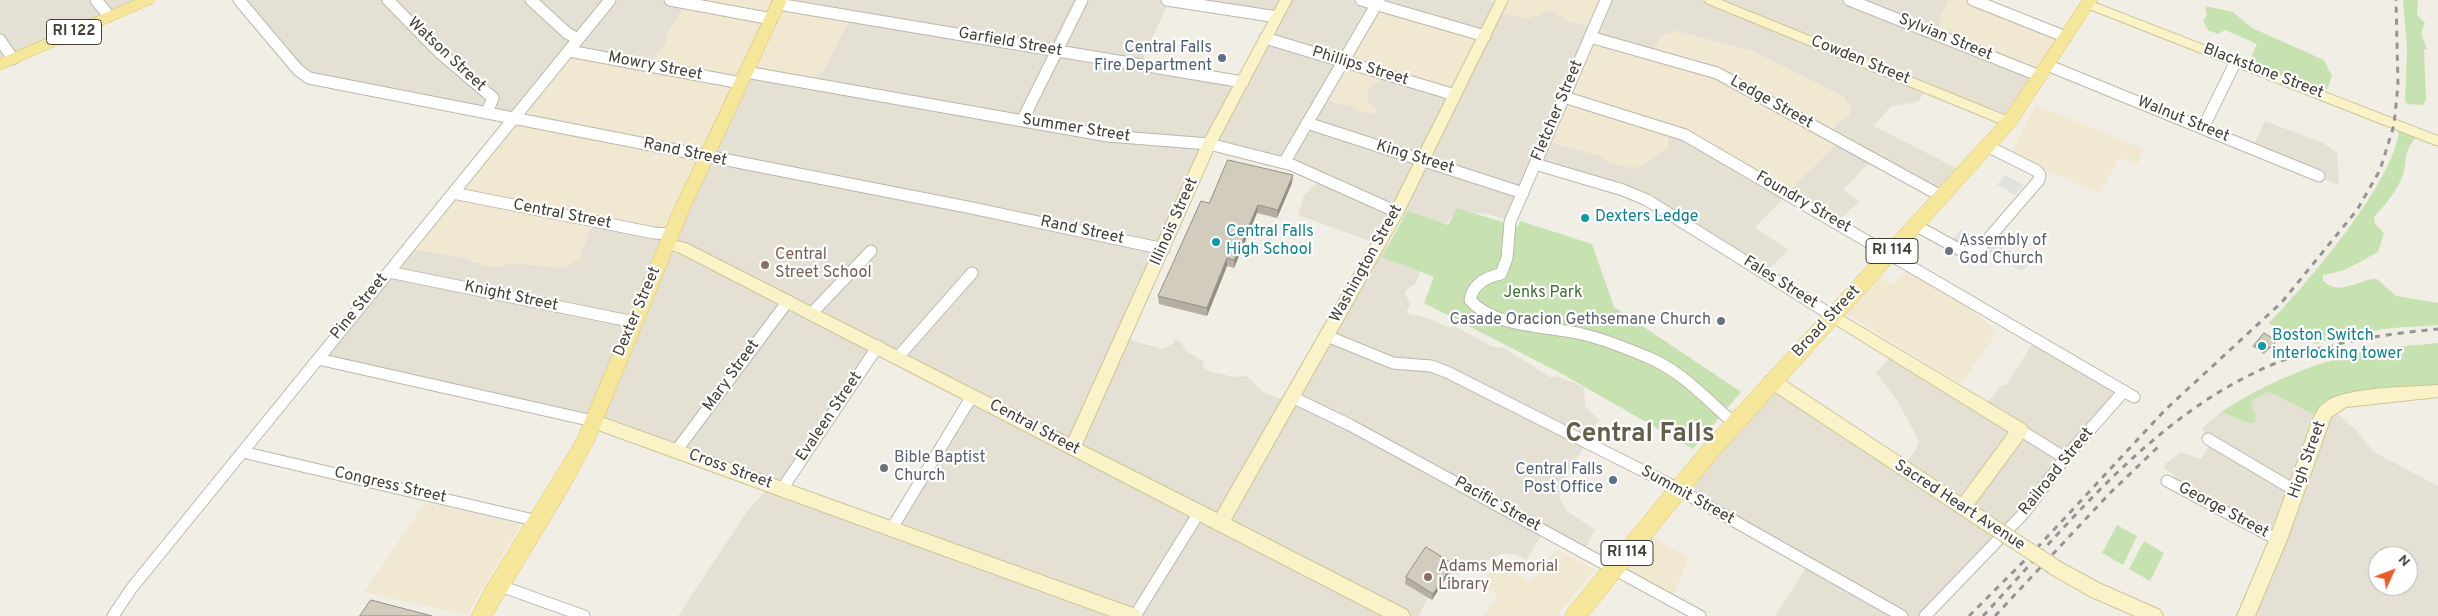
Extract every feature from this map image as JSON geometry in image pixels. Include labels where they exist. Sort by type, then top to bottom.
[{"type":"main road","name":"RI 122","points":[[6,62],[148,0]]},
{"type":"main road","name":"Broad Street","points":[[1575,616],[1772,381],[2009,122],[2089,2]]},
{"type":"main road","name":"Dexter Street","points":[[481,616],[498,584],[576,459],[594,421],[669,239],[777,8]]},
{"type":"street","points":[[96,0],[109,16]]},
{"type":"street","name":"Rand Street","points":[[239,0],[303,75],[319,80],[982,210],[1164,249]]},
{"type":"street","name":"Watson Street","points":[[388,0],[438,51],[493,98],[487,112]]},
{"type":"street","points":[[531,0],[567,33],[578,39]]},
{"type":"street","name":"Pine Street","points":[[113,616],[131,589],[610,0]]},
{"type":"street","name":"Garfield Street","points":[[670,0],[777,8],[1058,51],[1242,82]]},
{"type":"street","points":[[1022,121],[1082,0]]},
{"type":"street","points":[[1167,0],[1277,17]]},
{"type":"street","name":"Illinois Street","points":[[1073,448],[1164,249],[1209,144],[1286,0]]},
{"type":"street","points":[[1361,0],[1378,2],[1485,36]]},
{"type":"street","name":"Washington Street","points":[[1220,522],[1397,212],[1502,0]]},
{"type":"street","name":"Fletcher Street","points":[[1606,0],[1510,222],[1508,229],[1510,247],[1507,262],[1501,274],[1486,278],[1473,288],[1470,300],[1472,304],[1519,325],[1582,334],[1648,357],[1671,369],[1735,424]]},
{"type":"street","name":"Cowden Street","points":[[1710,0],[2009,122]]},
{"type":"street","name":"Sylvian Street","points":[[1850,0],[2044,71]]},
{"type":"street","points":[[1973,0],[2066,37]]},
{"type":"street","points":[[1284,163],[1378,2]]},
{"type":"street","name":"Blackstone Street","points":[[2089,2],[2438,141]]},
{"type":"street","name":"Ledge Street","points":[[1590,37],[1717,73],[1941,196]]},
{"type":"street","name":"Phillips Street","points":[[1265,38],[1455,95]]},
{"type":"street","points":[[0,40],[6,62]]},
{"type":"street","name":"Mowry Street","points":[[569,50],[744,78]]},
{"type":"street","points":[[2203,128],[2236,62]]},
{"type":"street","name":"Walnut Street","points":[[2044,71],[2203,128],[2319,176]]},
{"type":"street","name":"Summer Street","points":[[744,78],[1116,136],[1209,144],[1284,163],[1397,212]]},
{"type":"street","name":"Foundry Street","points":[[1564,97],[1679,132],[2129,394]]},
{"type":"street","name":"King Street","points":[[1307,123],[1523,193]]},
{"type":"street","points":[[1915,225],[1964,252],[1976,253],[2039,180],[2040,175],[2037,171],[1987,146]]},
{"type":"street","name":"Fales Street","points":[[1535,164],[1623,190],[1647,200],[2065,458]]},
{"type":"street","name":"Central Street","points":[[453,193],[654,233],[669,239],[681,247],[878,346],[1401,616]]},
{"type":"street","points":[[812,313],[871,251]]},
{"type":"street","name":"Knight Street","points":[[389,272],[634,322]]},
{"type":"street","points":[[898,357],[972,273]]},
{"type":"street","name":"Mary Street","points":[[676,451],[788,301]]},
{"type":"street","name":"Summit Street","points":[[1327,336],[1393,363],[1430,366],[1447,372],[1679,490],[1902,616]]},
{"type":"street","name":"Evaleen Street","points":[[782,489],[878,346]]},
{"type":"street","name":"Cross Street","points":[[318,359],[594,421],[1134,616]]},
{"type":"street","name":"Sacred Heart Avenue","points":[[1772,381],[1848,433],[2053,566],[2090,587],[2154,616]]},
{"type":"street","name":"High Street","points":[[2246,616],[2278,540],[2321,419],[2331,405],[2346,400],[2438,391]]},
{"type":"street","name":"Railroad Street","points":[[1925,616],[2025,512],[2065,458],[2129,394]]},
{"type":"street","points":[[892,528],[972,396]]},
{"type":"street","name":"Pacific Street","points":[[1292,397],[1344,422],[1700,616]]},
{"type":"street","points":[[1963,507],[2020,430]]},
{"type":"street","points":[[2208,439],[2296,491]]},
{"type":"street","name":"Congress Street","points":[[242,452],[538,521]]},
{"type":"street","name":"George Street","points":[[2167,481],[2278,540]]},
{"type":"street","points":[[1134,616],[1200,512]]},
{"type":"street","points":[[498,584],[584,616]]},
{"type":"shaded area","points":[[0,0],[148,0],[0,64]]},
{"type":"shaded area","points":[[235,0],[686,0],[687,5],[667,33],[666,43],[647,66],[513,115],[308,79]]},
{"type":"shaded area","points":[[686,0],[779,0],[850,19],[825,67],[811,85],[745,74],[666,236],[593,223],[579,259],[565,268],[511,263],[499,267],[484,266],[469,258],[405,248],[563,54],[646,66],[666,43],[667,34],[687,5]]},
{"type":"shaded area","points":[[779,0],[1489,0],[1537,16],[1546,10],[1551,10],[1569,21],[1605,0],[1949,0],[1941,15],[1939,29],[1926,32],[2039,77],[2008,124],[1925,91],[1918,102],[1891,106],[1874,126],[1964,172],[1942,197],[1871,161],[1843,190],[1860,201],[1835,224],[1785,197],[1755,227],[1788,250],[1762,276],[1640,202],[1535,166],[1508,220],[1487,214],[1462,212],[1451,217],[1439,232],[1423,222],[1397,214],[1378,244],[1298,215],[1304,195],[1318,182],[1285,164],[1208,147],[1126,339],[1163,349],[1174,343],[1175,339],[1181,342],[1186,351],[1203,361],[1204,368],[1209,371],[1234,377],[1247,376],[1263,392],[1289,402],[1382,245],[1411,258],[1420,270],[1416,283],[1407,289],[1405,293],[1410,304],[1406,313],[1430,319],[1447,327],[1456,327],[1491,346],[1504,348],[1552,378],[1557,376],[1584,387],[1585,406],[1599,420],[1568,472],[1561,486],[1559,498],[1567,511],[1595,530],[1581,556],[1541,536],[1526,560],[1517,555],[1504,553],[1445,580],[1426,601],[1419,616],[678,616],[746,513],[766,490],[589,419],[319,357],[405,248],[469,258],[473,262],[499,267],[511,263],[565,268],[593,223],[742,75],[811,85],[825,67],[850,19]],"holes":[[[1169,1],[1273,20],[1239,82],[1140,65]],[[1676,31],[1755,52],[1849,116],[1839,121],[1827,136],[1670,132],[1610,163],[1601,156],[1547,141],[1652,54],[1661,36]],[[1483,40],[1370,85],[1366,99],[1378,113],[1359,111],[1352,106],[1323,99]],[[877,349],[970,398],[889,531],[781,488]]]},
{"type":"shaded area","points":[[1502,0],[1605,0],[1592,28],[1569,21],[1551,10],[1527,19],[1498,12]]},
{"type":"shaded area","points":[[1949,0],[1969,0],[2063,39],[2039,77],[1925,32],[1939,29],[1941,15]]},
{"type":"shaded area","points":[[1375,7],[1483,38],[1454,97],[1386,77],[1370,85],[1366,99],[1378,114],[1359,111],[1351,106],[1323,99]]},
{"type":"shaded area","points":[[1676,31],[1755,52],[1844,97],[1851,109],[1849,116],[1840,121],[1827,136],[1838,143],[1785,195],[1670,132],[1667,148],[1642,166],[1632,168],[1610,163],[1601,156],[1547,140],[1590,39],[1652,54],[1661,36]]},
{"type":"shaded area","points":[[2036,105],[2144,149],[2137,165],[2119,157],[2100,194],[2010,154]]},
{"type":"shaded area","points":[[2265,121],[2323,143],[2337,153],[2339,185],[2252,149]]},
{"type":"shaded area","points":[[2005,175],[2024,185],[2015,195],[1997,185]]},
{"type":"shaded area","points":[[1961,229],[1980,240],[1971,251],[1952,240]]},
{"type":"shaded area","points":[[1993,241],[2031,262],[2022,271],[1985,251]]},
{"type":"shaded area","points":[[1906,269],[1948,294],[1986,321],[1996,334],[1961,384],[1847,314],[1879,278],[1893,285]]},
{"type":"shaded area","points":[[2033,343],[2121,396],[2046,484],[1925,616],[1775,616],[1806,568],[1684,497],[1769,387],[1900,470],[1916,450],[1919,441],[1897,400],[1876,373],[1891,355],[1981,409],[2002,385],[2006,385]]},
{"type":"shaded area","points":[[2270,392],[2334,411],[2356,430],[2374,452],[2438,486],[2438,616],[2250,616],[2275,543],[2181,492],[2174,475],[2165,469],[2166,463],[2181,452],[2201,459],[2210,444],[2202,428],[2221,412],[2251,424],[2255,413],[2251,403],[2260,395]]},
{"type":"shaded area","points":[[425,502],[521,524],[467,615],[364,592]]},
{"type":"shaded area","points":[[1651,536],[1689,558],[1672,597],[1625,571]]},
{"type":"shaded area","points":[[1556,549],[1594,569],[1557,616],[1483,616],[1498,596],[1481,583],[1496,562],[1531,582]]},
{"type":"green space","points":[[2403,0],[2418,0],[2417,15],[2425,23],[2421,33],[2427,49],[2424,50],[2426,100],[2422,105],[2407,104],[2405,101],[2407,49]]},
{"type":"green space","points":[[2205,6],[2233,12],[2252,28],[2324,60],[2332,76],[2324,97],[2253,70],[2252,63],[2249,62],[2257,44],[2225,30],[2218,34],[2208,30],[2203,21],[2207,15]]},
{"type":"green space","points":[[2399,129],[2416,138],[2407,151],[2403,174],[2398,186],[2374,217],[2375,224],[2384,233],[2378,252],[2345,270],[2323,275],[2323,280],[2329,285],[2342,287],[2370,279],[2377,279],[2396,296],[2438,303],[2438,325],[2392,328],[2345,335],[2315,344],[2310,336],[2286,336],[2269,323],[2326,258],[2366,203],[2383,175],[2394,150]]},
{"type":"green space","name":"Jenks Park","points":[[1457,208],[1518,227],[1520,221],[1592,244],[1614,307],[1741,392],[1693,449],[1564,375],[1424,303],[1434,277],[1382,257],[1407,211],[1448,225]]},
{"type":"green space","points":[[2438,343],[2438,393],[2345,404],[2322,418],[2270,392],[2260,395],[2251,403],[2255,413],[2255,422],[2251,424],[2221,412],[2271,384],[2324,363],[2371,350]]},
{"type":"green space","points":[[2117,525],[2137,536],[2123,565],[2102,553]]},
{"type":"green space","points":[[2144,541],[2164,553],[2150,581],[2129,569]]},
{"type":"building","name":"Central Falls High School","points":[[1228,160],[1293,175],[1278,210],[1258,205],[1234,260],[1227,258],[1207,308],[1158,296],[1201,201],[1209,203]]},
{"type":"building","points":[[2264,333],[2277,341],[2270,348],[2258,341]]},
{"type":"building","name":"Adams Memorial Library","points":[[1426,547],[1453,564],[1433,594],[1406,577]]},
{"type":"building","points":[[371,600],[432,616],[360,616]]},
{"type":"railway","points":[[1969,616],[2036,549],[2165,410],[2282,302],[2357,210],[2380,170],[2394,125],[2398,85],[2396,0]]},
{"type":"railway","points":[[1983,616],[2077,513],[2110,480],[2179,419],[2217,393],[2258,371],[2323,347],[2392,334],[2438,329]]},
{"type":"railway","points":[[1995,616],[2109,494],[2158,447]]},
{"type":"place","name":"Central Falls Fire Department","points":[[1222,58]]},
{"type":"place","name":"Dexters Ledge","points":[[1585,218]]},
{"type":"place","name":"Central Falls High School","points":[[1216,242]]},
{"type":"place","name":"Assembly of God Church","points":[[1949,251]]},
{"type":"place","name":"Central Street School","points":[[765,265]]},
{"type":"place","name":"Casade Oracion Gethsemane Church","points":[[1721,321]]},
{"type":"place","name":"Boston Switch interlocking tower","points":[[2262,346]]},
{"type":"place","name":"Bible Baptist Church","points":[[884,468]]},
{"type":"place","name":"Central Falls Post Office","points":[[1613,480]]},
{"type":"place","name":"Adams Memorial Library","points":[[1428,577]]},
{"type":"district","name":"Central Falls","points":[[1640,436]]}]
